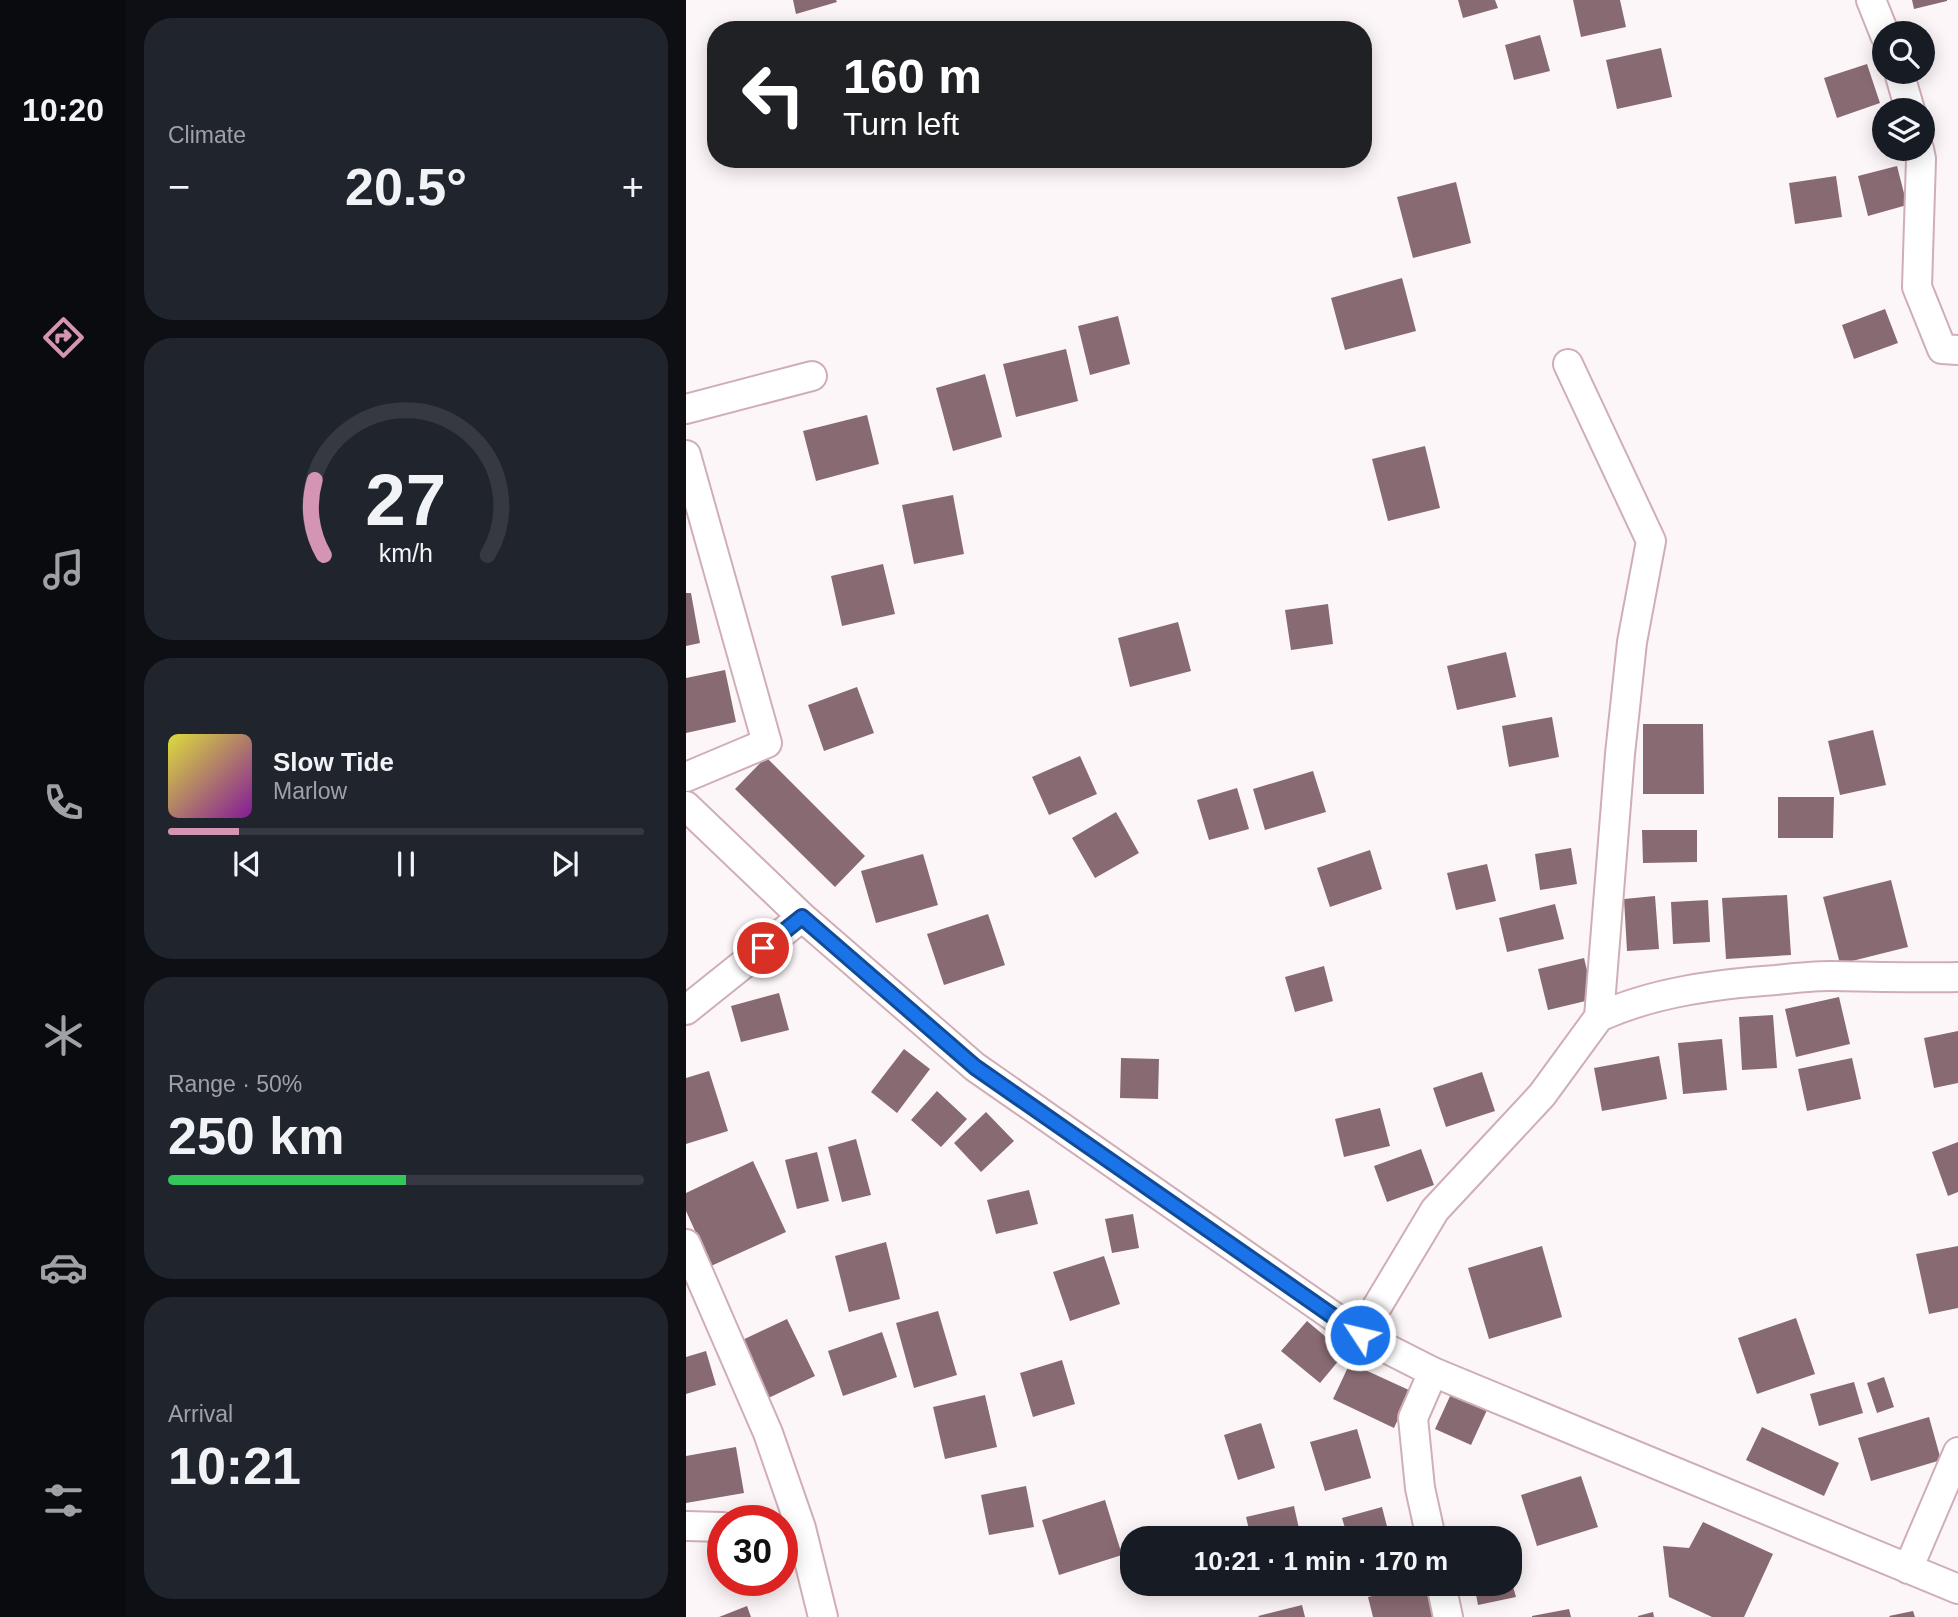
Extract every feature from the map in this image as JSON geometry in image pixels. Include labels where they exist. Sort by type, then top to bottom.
[{"type":"street","points":[[1871,0],[1879,21]]},
{"type":"street","points":[[1922,161],[1917,287],[1942,349],[1958,349]]},
{"type":"street","points":[[1568,364],[1651,541],[1632,642],[1620,754],[1599,1017]]},
{"type":"street","points":[[686,409],[812,376]]},
{"type":"street","points":[[686,455],[767,743],[686,777]]},
{"type":"street","points":[[686,806],[802,917],[975,1067],[1360,1335],[1433,1372],[1958,1589]]},
{"type":"street","points":[[686,1010],[802,917]]},
{"type":"street","points":[[1360,1335],[1435,1210],[1542,1095],[1599,1017],[1621,1007],[1674,993],[1755,981],[1828,976],[1882,979],[1958,977]]},
{"type":"street","points":[[686,1244],[768,1433],[786,1505]]},
{"type":"street","points":[[1428,1526],[1420,1488],[1413,1418],[1433,1372]]},
{"type":"street","points":[[1908,1569],[1958,1452]]},
{"type":"street","points":[[686,1526],[707,1527]]},
{"type":"street","points":[[798,1545],[823,1617]]},
{"type":"street","points":[[1444,1596],[1448,1617]]},
{"type":"building","points":[[793,0],[836,0],[837,2],[796,14]]},
{"type":"building","points":[[1458,0],[1495,0],[1498,8],[1463,18]]},
{"type":"building","points":[[1573,0],[1620,0],[1626,27],[1581,37]]},
{"type":"building","points":[[1912,0],[1947,0],[1947,1],[1914,9]]},
{"type":"building","points":[[1540,35],[1550,71],[1514,80],[1505,45]]},
{"type":"building","points":[[1661,48],[1672,97],[1617,109],[1606,60]]},
{"type":"building","points":[[1867,64],[1878,98],[1872,98],[1872,106],[1837,118],[1824,78]]},
{"type":"building","points":[[1897,166],[1907,205],[1868,216],[1858,176]]},
{"type":"building","points":[[1836,176],[1842,217],[1795,224],[1789,183]]},
{"type":"building","points":[[1456,182],[1471,243],[1413,258],[1397,197]]},
{"type":"building","points":[[1402,278],[1416,331],[1345,350],[1331,298]]},
{"type":"building","points":[[1885,309],[1898,343],[1854,359],[1842,325]]},
{"type":"building","points":[[1118,316],[1130,364],[1090,375],[1078,326]]},
{"type":"building","points":[[1066,349],[1078,401],[1016,417],[1003,364]]},
{"type":"building","points":[[985,374],[1002,437],[953,451],[936,388]]},
{"type":"building","points":[[867,415],[879,464],[816,481],[803,431]]},
{"type":"building","points":[[1425,446],[1440,508],[1388,521],[1372,459]]},
{"type":"building","points":[[953,495],[964,554],[914,564],[902,505]]},
{"type":"building","points":[[883,564],[895,614],[842,626],[831,576]]},
{"type":"building","points":[[686,593],[691,593],[700,643],[686,646]]},
{"type":"building","points":[[1328,604],[1333,644],[1291,650],[1285,610]]},
{"type":"building","points":[[1178,622],[1191,671],[1130,687],[1118,638]]},
{"type":"building","points":[[1506,652],[1516,697],[1457,710],[1447,666]]},
{"type":"building","points":[[725,670],[736,722],[686,733],[686,678]]},
{"type":"building","points":[[857,687],[874,733],[824,751],[808,705]]},
{"type":"building","points":[[1552,717],[1559,757],[1509,767],[1502,726]]},
{"type":"building","points":[[1643,724],[1703,724],[1704,794],[1643,794]]},
{"type":"building","points":[[1873,730],[1886,785],[1840,795],[1828,741]]},
{"type":"building","points":[[1080,756],[1097,794],[1049,815],[1032,777]]},
{"type":"building","points":[[766,757],[865,856],[835,887],[735,789]]},
{"type":"building","points":[[1313,771],[1326,812],[1265,830],[1253,789]]},
{"type":"building","points":[[1237,788],[1249,829],[1209,840],[1197,800]]},
{"type":"building","points":[[1778,797],[1834,797],[1833,838],[1778,838]]},
{"type":"building","points":[[1116,812],[1139,853],[1095,878],[1072,838]]},
{"type":"building","points":[[1642,830],[1697,830],[1697,862],[1643,863]]},
{"type":"building","points":[[1571,848],[1577,884],[1540,890],[1535,854]]},
{"type":"building","points":[[1370,850],[1382,889],[1330,907],[1317,868]]},
{"type":"building","points":[[923,854],[938,905],[876,923],[861,871]]},
{"type":"building","points":[[1487,864],[1496,901],[1456,910],[1447,873]]},
{"type":"building","points":[[1891,880],[1908,947],[1840,964],[1823,897]]},
{"type":"building","points":[[1787,895],[1791,955],[1726,959],[1722,898]]},
{"type":"building","points":[[1655,896],[1659,949],[1627,951],[1624,899]]},
{"type":"building","points":[[1708,900],[1710,942],[1673,944],[1671,902]]},
{"type":"building","points":[[1555,904],[1564,939],[1507,952],[1499,918]]},
{"type":"building","points":[[988,914],[1005,965],[944,985],[927,934]]},
{"type":"building","points":[[1584,958],[1594,999],[1548,1010],[1538,969]]},
{"type":"building","points":[[1324,966],[1333,1001],[1295,1012],[1285,977]]},
{"type":"building","points":[[779,993],[789,1030],[741,1042],[731,1006]]},
{"type":"building","points":[[1839,997],[1850,1044],[1796,1057],[1785,1009]]},
{"type":"building","points":[[1773,1015],[1777,1068],[1742,1070],[1739,1017]]},
{"type":"building","points":[[1958,1031],[1958,1083],[1934,1088],[1924,1038]]},
{"type":"building","points":[[1722,1039],[1727,1090],[1683,1094],[1678,1043]]},
{"type":"building","points":[[904,1049],[930,1069],[897,1113],[871,1092]]},
{"type":"building","points":[[1659,1056],[1667,1099],[1602,1111],[1594,1068]]},
{"type":"building","points":[[1121,1058],[1159,1059],[1158,1099],[1120,1098]]},
{"type":"building","points":[[1852,1058],[1861,1099],[1807,1111],[1798,1069]]},
{"type":"building","points":[[709,1071],[728,1131],[686,1144],[686,1078]]},
{"type":"building","points":[[1482,1072],[1495,1111],[1446,1127],[1433,1088]]},
{"type":"building","points":[[937,1091],[967,1119],[941,1147],[911,1120]]},
{"type":"building","points":[[1380,1108],[1390,1146],[1344,1157],[1335,1119]]},
{"type":"building","points":[[986,1112],[1014,1141],[981,1172],[954,1143]]},
{"type":"building","points":[[856,1139],[871,1195],[842,1202],[828,1147]]},
{"type":"building","points":[[1958,1142],[1958,1192],[1948,1196],[1932,1152]]},
{"type":"building","points":[[1421,1149],[1434,1185],[1387,1202],[1374,1166]]},
{"type":"building","points":[[817,1152],[829,1201],[797,1209],[785,1160]]},
{"type":"building","points":[[753,1161],[786,1232],[711,1266],[686,1211],[686,1193]]},
{"type":"building","points":[[1029,1190],[1038,1224],[996,1234],[987,1200]]},
{"type":"building","points":[[1133,1214],[1139,1248],[1112,1253],[1105,1219]]},
{"type":"building","points":[[886,1242],[900,1299],[849,1312],[835,1256]]},
{"type":"building","points":[[1542,1246],[1562,1317],[1489,1339],[1468,1268]]},
{"type":"building","points":[[1958,1246],[1958,1308],[1929,1314],[1916,1254]]},
{"type":"building","points":[[1104,1256],[1120,1304],[1070,1321],[1053,1272]]},
{"type":"building","points":[[938,1311],[957,1375],[914,1388],[896,1323]]},
{"type":"building","points":[[1796,1318],[1815,1374],[1757,1394],[1738,1338]]},
{"type":"building","points":[[787,1319],[815,1376],[762,1401],[734,1344]]},
{"type":"building","points":[[1307,1321],[1345,1353],[1320,1383],[1281,1351]]},
{"type":"building","points":[[882,1332],[897,1377],[843,1396],[828,1351]]},
{"type":"building","points":[[706,1351],[716,1385],[686,1394],[686,1357]]},
{"type":"building","points":[[1062,1360],[1075,1404],[1033,1417],[1020,1373]]},
{"type":"building","points":[[1350,1363],[1411,1391],[1394,1428],[1333,1399]]},
{"type":"building","points":[[1884,1377],[1894,1407],[1877,1413],[1867,1383]]},
{"type":"building","points":[[1854,1382],[1863,1413],[1819,1426],[1810,1394]]},
{"type":"building","points":[[1451,1394],[1487,1410],[1471,1445],[1435,1429]]},
{"type":"building","points":[[985,1395],[997,1447],[945,1459],[933,1407]]},
{"type":"building","points":[[1929,1417],[1941,1460],[1871,1481],[1858,1438]]},
{"type":"building","points":[[1261,1423],[1275,1468],[1238,1480],[1224,1435]]},
{"type":"building","points":[[1762,1427],[1839,1463],[1824,1496],[1746,1460]]},
{"type":"building","points":[[1357,1429],[1371,1478],[1325,1491],[1310,1442]]},
{"type":"building","points":[[736,1447],[744,1493],[686,1503],[686,1456]]},
{"type":"building","points":[[1581,1476],[1598,1527],[1537,1546],[1521,1495]]},
{"type":"building","points":[[1026,1486],[1034,1527],[989,1535],[981,1495]]},
{"type":"building","points":[[1105,1500],[1120,1556],[1059,1575],[1042,1520]]},
{"type":"building","points":[[1294,1506],[1298,1526],[1248,1526],[1246,1517]]},
{"type":"building","points":[[1382,1507],[1387,1526],[1344,1526],[1342,1518]]},
{"type":"building","points":[[1703,1522],[1773,1554],[1744,1617],[1712,1617],[1669,1597],[1663,1546],[1689,1548]]},
{"type":"building","points":[[1434,1596],[1439,1617],[1373,1617],[1368,1597]]},
{"type":"building","points":[[1476,1596],[1516,1597],[1478,1605]]},
{"type":"building","points":[[1302,1605],[1305,1617],[1258,1616]]},
{"type":"building","points":[[747,1606],[751,1617],[719,1617]]},
{"type":"building","points":[[1569,1609],[1571,1617],[1532,1617],[1532,1616]]},
{"type":"building","points":[[1913,1611],[1915,1617],[1889,1616]]},
{"type":"building","points":[[1653,1612],[1654,1617],[1638,1617],[1638,1616]]},
{"type":"route","points":[[763,948],[802,917],[975,1067],[1360,1335]]}]
